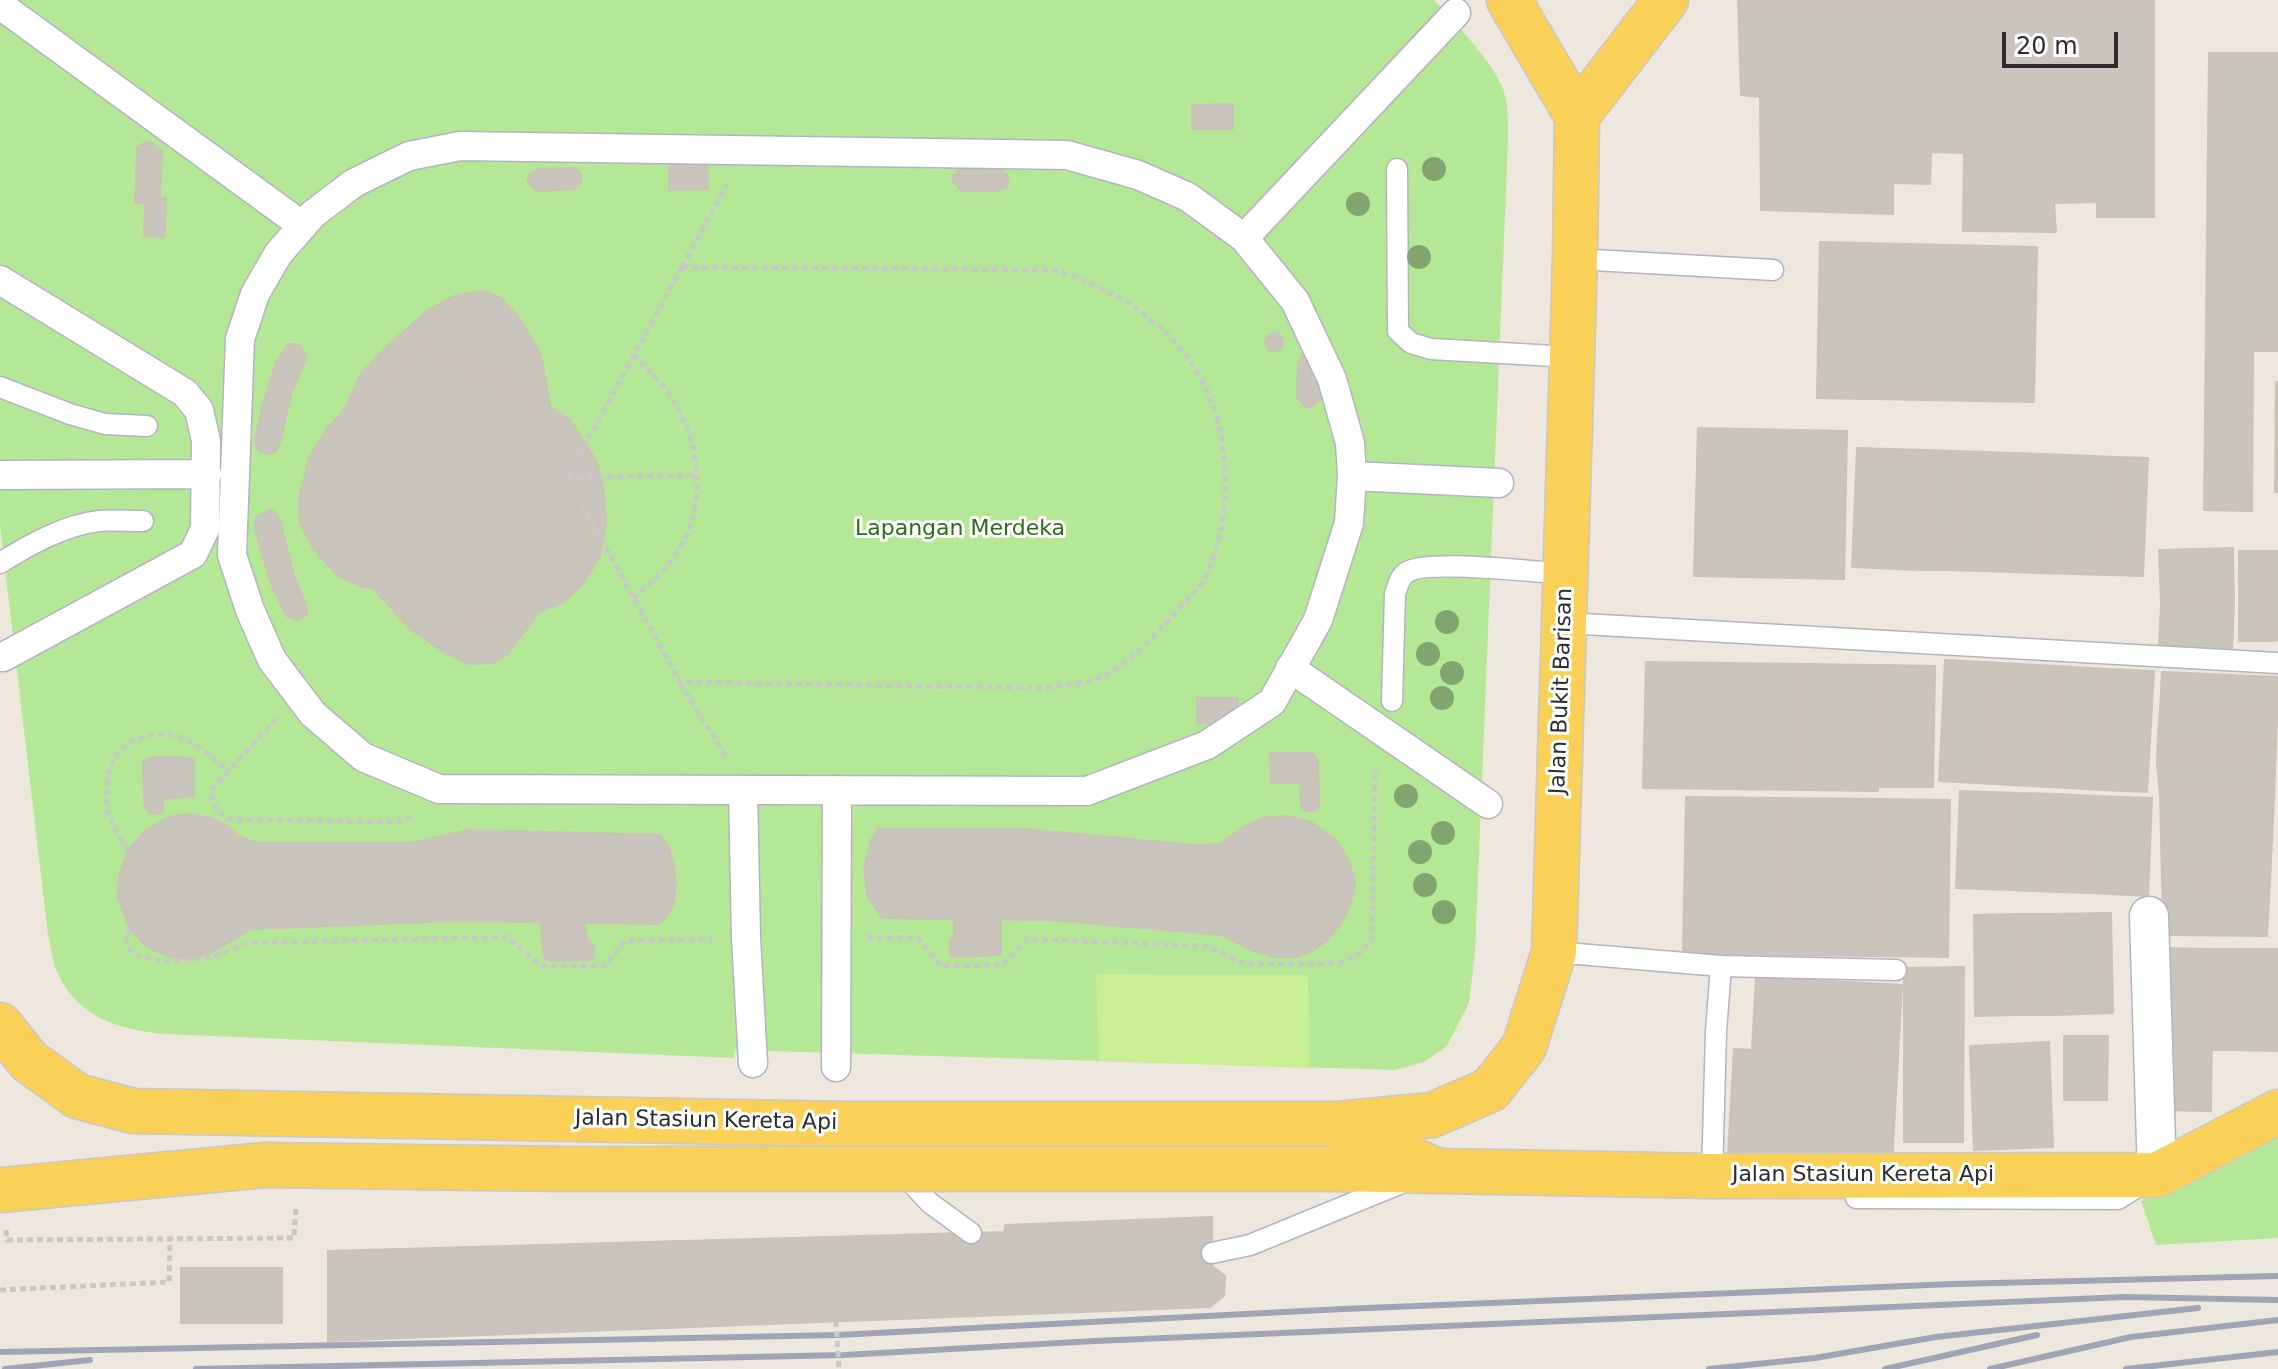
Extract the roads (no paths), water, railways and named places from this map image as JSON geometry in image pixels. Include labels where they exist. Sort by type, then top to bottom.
[{"type":"main road","points":[[1509,0],[1577,116],[1666,0]]},
{"type":"main road","name":"Jalan Bukit Barisan","points":[[1336,1124],[1432,1115],[1490,1090],[1524,1047],[1554,952],[1573,357],[1577,116]]},
{"type":"main road","name":"Jalan Stasiun Kereta Api","points":[[0,1025],[29,1061],[77,1096],[133,1111],[571,1118],[857,1138],[1336,1124],[1433,1169]]},
{"type":"main road","name":"Jalan Stasiun Kereta Api","points":[[3,1209],[265,1165],[562,1169],[1433,1169],[1712,1176],[2157,1175],[2278,1112]]},
{"type":"street","points":[[0,5],[303,226]]},
{"type":"street","points":[[1244,238],[1456,13]]},
{"type":"street","points":[[460,146],[1067,155],[1138,175],[1188,197],[1244,238],[1295,301],[1332,379],[1350,443],[1352,476],[1349,523],[1318,620],[1272,702],[1207,745],[1087,791],[439,789],[363,757],[313,714],[272,660],[250,610],[232,555],[240,339],[255,294],[278,254],[303,226],[313,214],[354,183],[409,156],[460,146]]},
{"type":"street","points":[[0,280],[185,393],[199,410],[206,441],[207,474],[205,529],[193,554],[3,657]]},
{"type":"street","points":[[0,475],[207,474]]},
{"type":"street","points":[[1352,476],[1499,483]]},
{"type":"street","points":[[1290,668],[1488,804]]},
{"type":"street","points":[[745,790],[746,938],[753,1063]]},
{"type":"street","points":[[836,1067],[837,790]]},
{"type":"street","points":[[2149,916],[2157,1175]]},
{"type":"lane","points":[[1397,169],[1398,331],[1411,343],[1431,349],[1573,357]]},
{"type":"lane","points":[[1575,259],[1773,270]]},
{"type":"lane","points":[[0,387],[105,424],[147,426]]},
{"type":"lane","points":[[0,563],[29,545],[71,528],[98,521],[143,521]]},
{"type":"lane","points":[[1392,701],[1395,594],[1400,580],[1408,572],[1444,567],[1566,574]]},
{"type":"lane","points":[[1565,623],[2278,663]]},
{"type":"lane","points":[[1554,952],[1721,966],[1896,970]]},
{"type":"lane","points":[[1712,1176],[1721,966]]},
{"type":"lane","points":[[571,1118],[598,1138],[707,1141]]},
{"type":"lane","points":[[857,1138],[930,1203],[971,1233]]},
{"type":"lane","points":[[1212,1253],[1250,1245],[1433,1169]]},
{"type":"railway","points":[[0,1352],[838,1335],[1343,1309],[1954,1284],[2278,1276]]},
{"type":"railway","points":[[196,1369],[844,1355],[1095,1341],[2125,1297],[2278,1300]]},
{"type":"railway","points":[[1709,1369],[1815,1358],[1936,1337],[2198,1308]]},
{"type":"railway","points":[[1990,1369],[2131,1337],[2278,1320]]},
{"type":"railway","points":[[1885,1369],[2037,1335]]},
{"type":"railway","points":[[2126,1369],[2278,1352]]},
{"type":"railway","points":[[5,1369],[90,1360]]},
{"type":"park label","name":"Lapangan Merdeka","points":[[960,529]]}]
